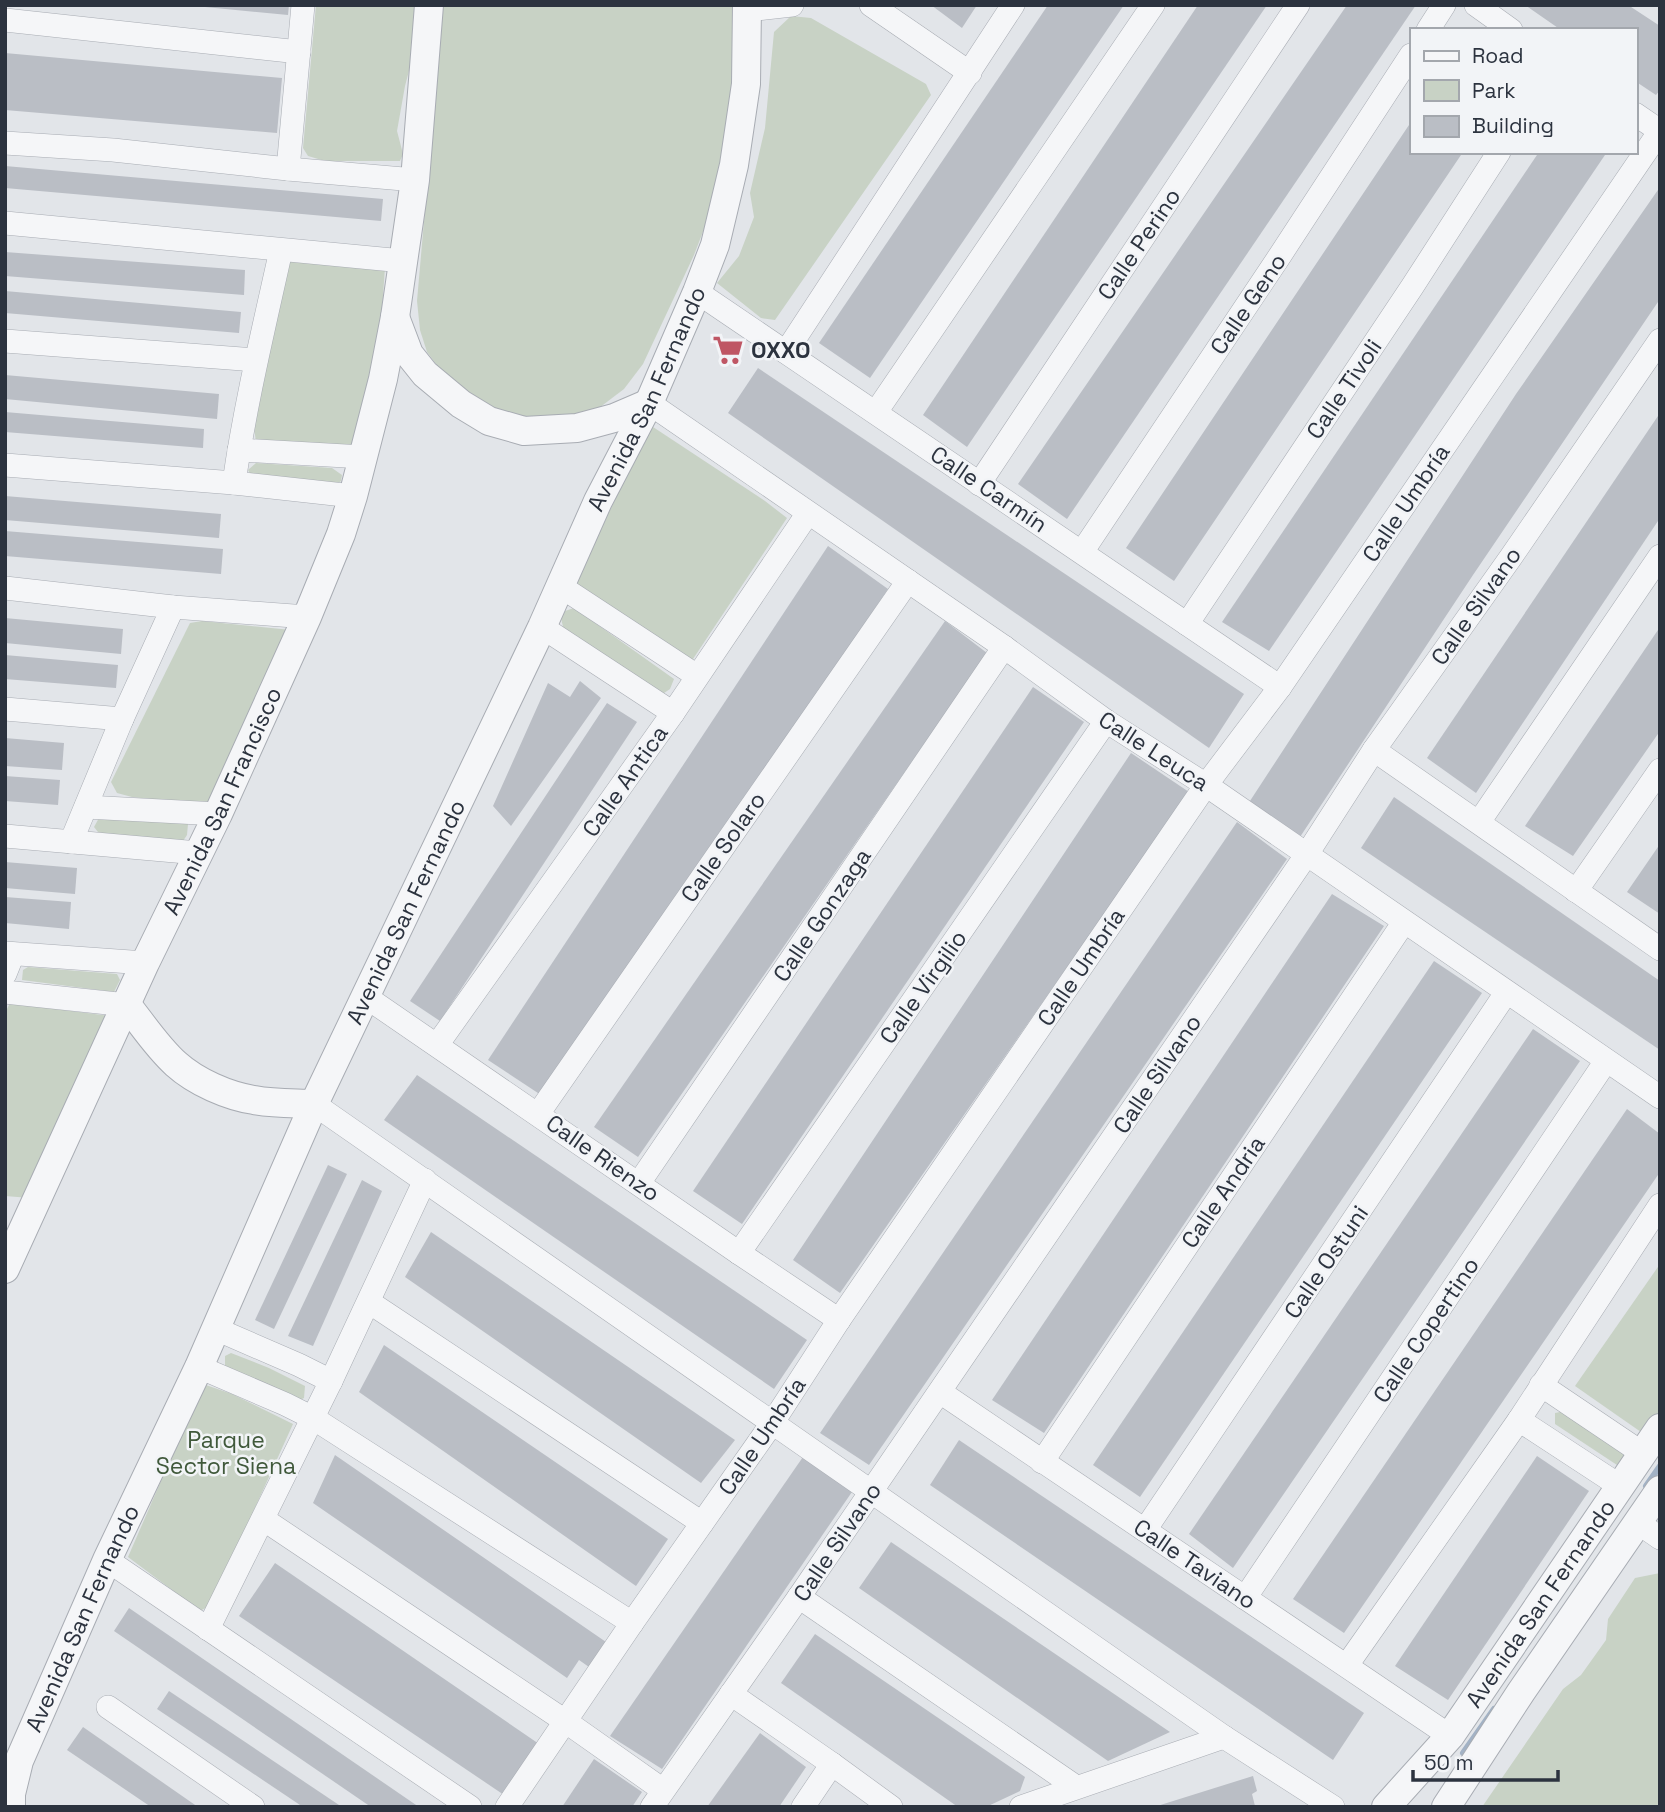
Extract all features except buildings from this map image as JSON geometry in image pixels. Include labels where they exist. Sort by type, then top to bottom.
[{"type":"street","points":[[288,170],[303,5]]},
{"type":"street","points":[[429,5],[415,180],[395,317],[409,354],[425,374],[461,404],[489,421],[524,431],[577,428],[614,418],[649,403]]},
{"type":"street","points":[[747,8],[792,5]]},
{"type":"street","points":[[871,5],[970,72]]},
{"type":"street","points":[[786,352],[1013,5]]},
{"type":"street","points":[[876,412],[1153,5]]},
{"type":"street","name":"Calle Perino","points":[[979,484],[1298,5]]},
{"type":"street","points":[[1429,28],[1444,5]]},
{"type":"street","points":[[1476,5],[1508,28]]},
{"type":"street","name":"Avenida San Fernando","points":[[9,1799],[19,1761],[107,1560],[199,1367],[314,1104],[542,627],[598,501],[649,403],[697,292],[715,245],[734,165],[746,84],[747,8]]},
{"type":"street","points":[[5,20],[299,52]]},
{"type":"street","name":"Calle Geno","points":[[1083,552],[1410,57]]},
{"type":"street","points":[[1637,115],[1660,131]]},
{"type":"street","name":"Calle Umbría","points":[[508,1807],[1206,785],[1280,687],[1660,131]]},
{"type":"street","points":[[5,143],[113,150],[288,170],[415,180]]},
{"type":"street","name":"Calle Tivoli","points":[[1187,624],[1498,154]]},
{"type":"street","points":[[5,222],[403,261]]},
{"type":"street","points":[[234,483],[281,250]]},
{"type":"street","name":"Calle Carmín","points":[[697,292],[1280,687]]},
{"type":"street","name":"Avenida San Francisco","points":[[5,1269],[307,617],[341,534],[353,496],[383,379],[395,317]]},
{"type":"street","name":"Calle Silvano","points":[[657,1798],[940,1392],[1307,854],[1374,750],[1660,340]]},
{"type":"street","points":[[5,341],[257,360]]},
{"type":"street","name":"Calle Leuca","points":[[649,403],[1004,647],[1106,721],[1206,785],[1660,1097]]},
{"type":"street","points":[[239,450],[363,457]]},
{"type":"street","points":[[5,465],[234,483],[353,496]]},
{"type":"street","name":"Calle Antica","points":[[437,1045],[673,713],[808,513]]},
{"type":"street","points":[[1479,822],[1660,556]]},
{"type":"street","name":"Calle Solaro","points":[[538,1114],[908,581]]},
{"type":"street","points":[[560,586],[697,676]]},
{"type":"street","points":[[5,589],[173,607],[307,617]]},
{"type":"street","points":[[71,842],[122,719],[173,607]]},
{"type":"street","points":[[542,627],[673,713]]},
{"type":"street","name":"Calle Gonzaga","points":[[639,1183],[1004,647]]},
{"type":"street","points":[[5,709],[122,719]]},
{"type":"street","name":"Calle Virgilio","points":[[739,1253],[1106,721]]},
{"type":"street","points":[[1374,750],[1660,949]]},
{"type":"street","points":[[1576,891],[1660,770]]},
{"type":"street","points":[[86,807],[218,814]]},
{"type":"street","points":[[5,836],[198,853]]},
{"type":"street","name":"Calle Andria","points":[[1042,1462],[1404,922]]},
{"type":"street","points":[[8,961],[145,963]]},
{"type":"street","points":[[5,992],[127,1005],[178,1066],[225,1093],[254,1100],[314,1104],[1224,1737],[1333,1807]]},
{"type":"street","name":"Calle Ostuni","points":[[1145,1530],[1506,993]]},
{"type":"street","name":"Calle Rienzo","points":[[366,997],[839,1320]]},
{"type":"street","name":"Calle Copertino","points":[[1245,1598],[1606,1061]]},
{"type":"street","points":[[208,1629],[331,1381],[425,1180]]},
{"type":"street","points":[[1347,1665],[1519,1420],[1660,1205]]},
{"type":"street","points":[[369,1302],[702,1522]]},
{"type":"street","points":[[216,1329],[331,1381]]},
{"type":"street","points":[[199,1367],[313,1418],[632,1623]]},
{"type":"street","points":[[1541,1385],[1642,1453]]},
{"type":"street","name":"Calle Taviano","points":[[940,1392],[1450,1736]]},
{"type":"street","points":[[1519,1420],[1620,1486]]},
{"type":"street","name":"Avenida San Fernando","points":[[1386,1807],[1450,1736],[1660,1428]]},
{"type":"street","name":"Avenida San Fernando","points":[[1447,1807],[1521,1692],[1648,1530],[1659,1491]]},
{"type":"street","points":[[263,1519],[565,1721],[657,1798]]},
{"type":"street","points":[[107,1560],[470,1807]]},
{"type":"street","points":[[799,1597],[1076,1787]]},
{"type":"street","points":[[731,1694],[891,1807]]},
{"type":"street","points":[[108,1707],[253,1807]]},
{"type":"street","points":[[1021,1807],[1224,1737]]},
{"type":"street","points":[[803,1807],[832,1764]]},
{"type":"green space","points":[[316,5],[419,5],[397,131],[403,154],[400,161],[325,161],[308,156],[303,148]]},
{"type":"green space","points":[[443,5],[736,5],[738,56],[723,169],[709,216],[694,255],[643,364],[624,389],[595,411],[536,422],[487,412],[441,371],[427,352],[420,330],[417,301]]},
{"type":"green space","points":[[791,16],[811,18],[926,84],[931,95],[775,320],[761,318],[717,283],[739,256],[754,217],[750,193],[765,128],[774,32]]},
{"type":"green space","points":[[286,261],[385,267],[382,311],[357,440],[350,449],[256,441],[253,423]]},
{"type":"green space","points":[[650,425],[787,518],[691,662],[574,587]]},
{"type":"green space","points":[[256,463],[332,468],[342,475],[341,481],[333,487],[252,477],[248,470]]},
{"type":"green space","points":[[574,608],[674,679],[670,689],[664,693],[652,690],[564,631],[561,618],[565,611]]},
{"type":"green space","points":[[202,621],[291,630],[213,801],[207,805],[117,793],[111,782],[190,623]]},
{"type":"green space","points":[[99,818],[184,822],[188,824],[187,835],[183,841],[106,834],[98,832],[94,827]]},
{"type":"green space","points":[[28,967],[117,974],[120,980],[114,992],[22,980],[23,970]]},
{"type":"green space","points":[[10,1003],[110,1016],[30,1198],[5,1196],[5,1013]]},
{"type":"green space","points":[[1660,1264],[1660,1425],[1651,1439],[1575,1386]]},
{"type":"green space","points":[[231,1353],[305,1386],[304,1398],[296,1402],[225,1367],[225,1356]]},
{"type":"green space","name":"Parque Sector Siena","points":[[203,1384],[232,1394],[293,1424],[211,1605],[200,1611],[128,1557]]},
{"type":"green space","points":[[1565,1411],[1628,1453],[1627,1462],[1617,1465],[1555,1424],[1555,1413]]},
{"type":"green space","points":[[1660,1573],[1660,1807],[1482,1807],[1563,1689],[1581,1675],[1606,1640],[1608,1619],[1635,1578]]},
{"type":"waterway","points":[[1646,1486],[1660,1466]]},
{"type":"waterway","points":[[1463,1753],[1494,1709]]},
{"type":"place","name":"OXXO","points":[[728,350]]}]
